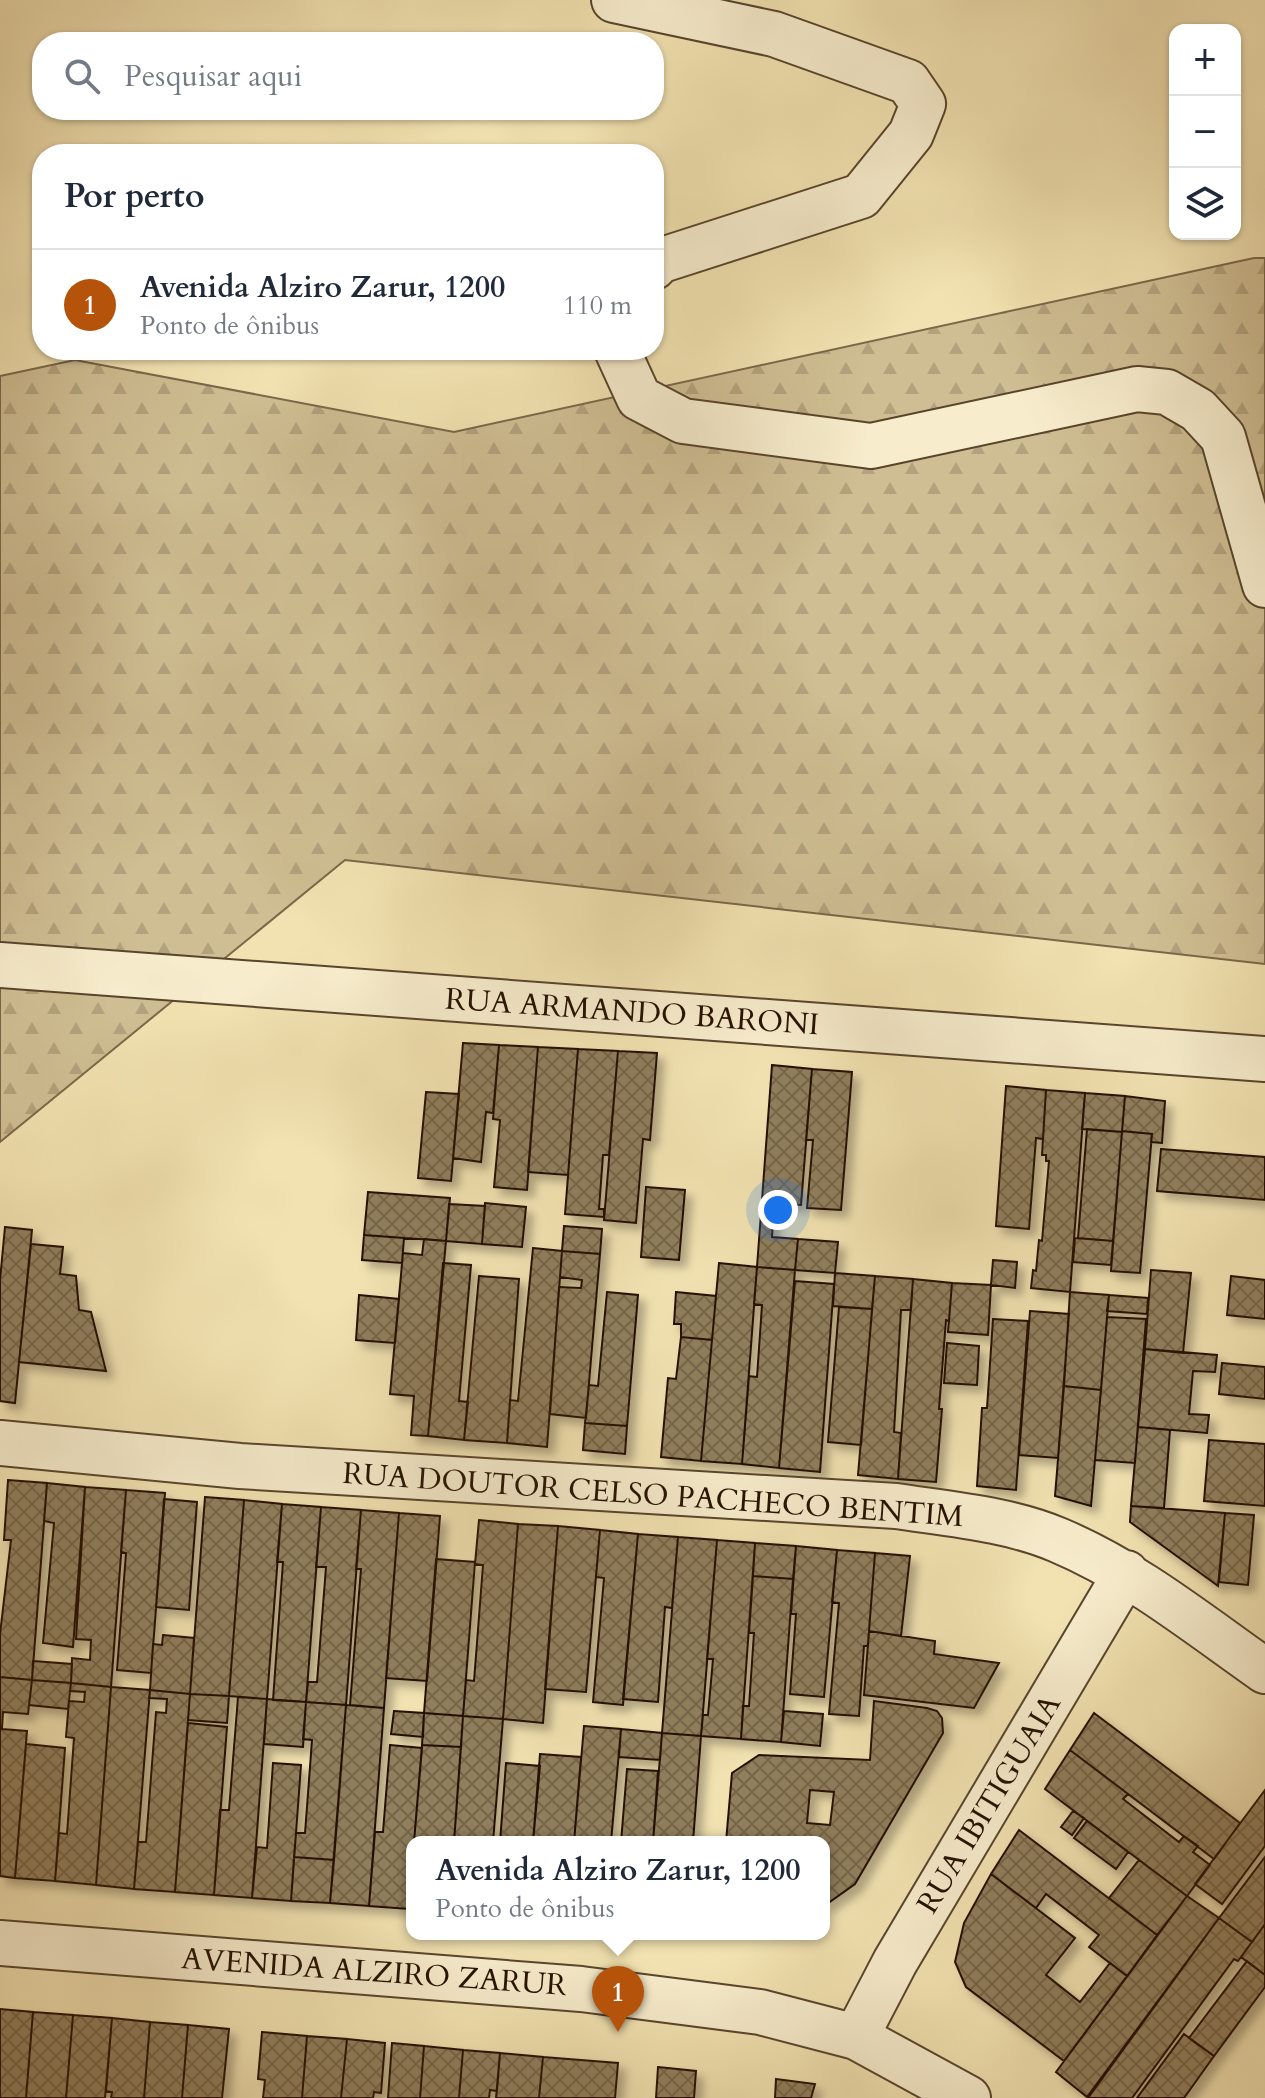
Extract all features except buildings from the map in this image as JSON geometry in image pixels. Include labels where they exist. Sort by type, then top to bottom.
[{"type":"street","points":[[614,0],[774,34],[908,82],[923,104],[911,134],[861,196],[664,259]]},
{"type":"street","points":[[622,360],[639,398],[683,421],[871,446],[1137,389],[1167,392],[1198,410],[1223,437],[1265,585]]},
{"type":"street","name":"RUA ARMANDO BARONI","points":[[0,965],[1265,1059]]},
{"type":"street","name":"RUA DOUTOR CELSO PACHECO BENTIM","points":[[0,1443],[240,1466],[896,1506],[981,1519],[1056,1539],[1126,1573],[1265,1671]]},
{"type":"street","name":"RUA IBITIGUAIA","points":[[856,2037],[903,1949],[1126,1573]]},
{"type":"street","name":"AVENIDA ALZIRO ZARUR","points":[[0,1943],[581,1989],[760,2012],[856,2037],[968,2098]]},
{"type":"green space","points":[[1265,258],[1265,964],[345,860],[0,1142],[0,376],[75,360],[454,432]]},
{"type":"place","name":"Avenida Alziro Zarur, 1200","points":[[618,2032]]}]
